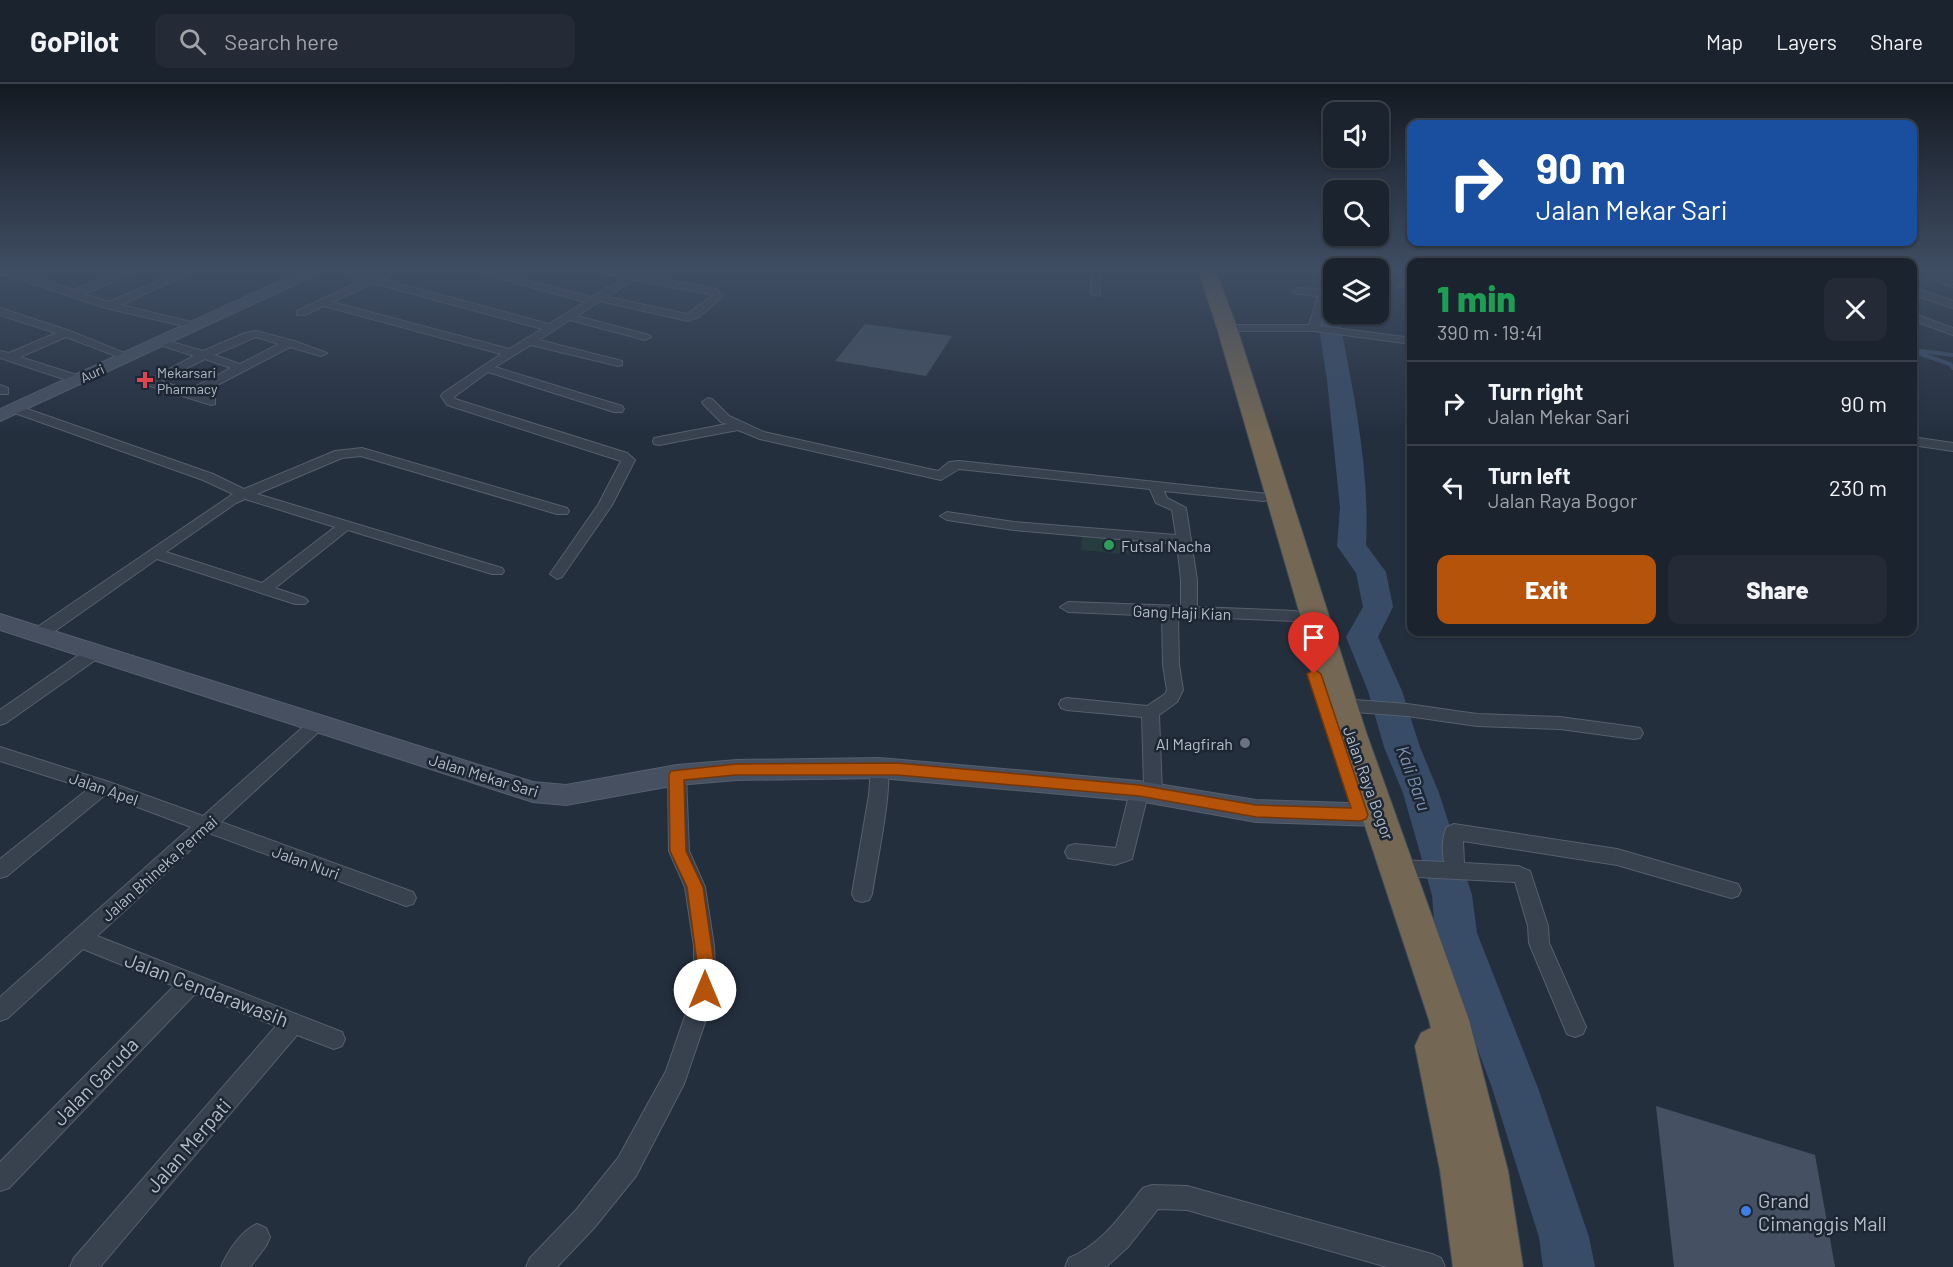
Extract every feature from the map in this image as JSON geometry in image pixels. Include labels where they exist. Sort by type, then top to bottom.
[{"type":"highway","name":"Jalan Raya Bogor","points":[[1212,325],[1296,616],[1341,723]]},
{"type":"highway","name":"Jalan Raya Bogor","points":[[1227,328],[1429,1018],[1462,1170],[1476,1267]]},
{"type":"highway","name":"Jalan Raya Bogor","points":[[1370,815],[1413,869],[1486,1171],[1500,1267]]},
{"type":"main road","name":"Auri","points":[[0,416],[195,326]]},
{"type":"main road","name":"Jalan Mekar Sari","points":[[0,622],[533,792],[566,795],[677,775],[736,770],[880,768],[1146,792],[1256,811],[1370,815]]},
{"type":"street","points":[[43,325],[128,357]]},
{"type":"street","points":[[407,325],[512,353]]},
{"type":"street","points":[[541,325],[552,328]]},
{"type":"street","points":[[557,325],[449,393],[448,400],[622,456],[627,460],[621,476],[595,521],[557,574]]},
{"type":"street","points":[[601,325],[645,337]]},
{"type":"street","points":[[1936,325],[1953,332]]},
{"type":"street","points":[[1227,328],[1316,328],[1407,340]]},
{"type":"street","points":[[5,356],[66,333]]},
{"type":"street","points":[[211,401],[151,381],[252,334],[321,352]]},
{"type":"street","points":[[531,341],[618,363]]},
{"type":"street","points":[[161,342],[241,368]]},
{"type":"street","points":[[189,394],[290,343]]},
{"type":"street","points":[[5,356],[79,380]]},
{"type":"street","points":[[486,368],[618,409]]},
{"type":"street","points":[[708,402],[725,419],[760,435],[941,476],[958,465],[1263,497]]},
{"type":"street","points":[[16,409],[208,477],[243,494],[496,571]]},
{"type":"street","points":[[659,441],[738,426]]},
{"type":"street","points":[[1917,442],[1953,447]]},
{"type":"street","points":[[39,634],[243,494],[352,451],[363,452],[562,511]]},
{"type":"street","points":[[1155,486],[1161,500],[1179,508],[1189,580],[1189,612]]},
{"type":"street","points":[[947,516],[1014,526],[1182,540]]},
{"type":"street","points":[[264,589],[346,525]]},
{"type":"street","points":[[154,553],[300,601]]},
{"type":"street","name":"Gang Haji Kian","points":[[1068,607],[1296,616]]},
{"type":"street","points":[[1067,704],[1150,712],[1171,698],[1175,690],[1171,665],[1170,612]]},
{"type":"street","points":[[0,719],[95,652]]},
{"type":"street","points":[[1341,723],[1377,707],[1478,720],[1560,723],[1634,733]]},
{"type":"street","points":[[1076,852],[1114,856],[1125,853],[1146,792],[1150,712]]},
{"type":"street","name":"Jalan Bhineka Permai","points":[[0,1011],[318,723]]},
{"type":"street","name":"Jalan Apel","points":[[0,755],[104,787],[206,826]]},
{"type":"street","points":[[862,894],[880,768]]},
{"type":"street","points":[[539,1267],[585,1220],[627,1167],[676,1076],[705,990],[706,970],[695,887],[678,851],[677,775]]},
{"type":"street","points":[[0,870],[104,787]]},
{"type":"street","name":"Jalan Nuri","points":[[206,826],[406,898]]},
{"type":"street","points":[[1455,871],[1452,853],[1454,832],[1617,857],[1731,890]]},
{"type":"street","points":[[1413,869],[1518,874],[1523,877],[1538,926],[1539,943],[1575,1027]]},
{"type":"street","name":"Jalan Cendarawasih","points":[[80,939],[334,1039]]},
{"type":"street","name":"Jalan Garuda","points":[[0,1179],[191,983]]},
{"type":"street","name":"Jalan Merpati","points":[[83,1267],[293,1023]]},
{"type":"street","points":[[1078,1267],[1102,1256],[1152,1197],[1166,1196],[1187,1197],[1432,1267]]},
{"type":"street","points":[[234,1267],[257,1237]]},
{"type":"green space","name":"Futsal Nacha","points":[[1082,535],[1137,539],[1136,555],[1081,550]]},
{"type":"building","points":[[864,325],[952,336],[926,376],[835,361]]},
{"type":"building","name":"Grand Cimanggis Mall","points":[[1656,1106],[1815,1155],[1835,1267],[1674,1267]]},
{"type":"waterway","name":"Kali Baru","points":[[1330,325],[1339,380],[1354,508],[1351,546],[1371,572],[1378,607],[1362,637],[1385,691],[1402,747],[1421,793],[1452,895],[1456,933],[1515,1088],[1564,1237],[1569,1267]]},
{"type":"waterway","points":[[1920,351],[1953,355]]},
{"type":"waterway","points":[[1917,353],[1950,364],[1953,368]]},
{"type":"place","name":"Mekarsari Pharmacy","points":[[145,380]]},
{"type":"place","name":"Futsal Nacha","points":[[1109,545]]},
{"type":"place","name":"Al Magfirah","points":[[1245,743]]},
{"type":"place","name":"Grand Cimanggis Mall","points":[[1746,1211]]},
{"type":"route","points":[[705,990],[704,946],[695,887],[678,851],[677,775],[736,770],[844,767],[897,769],[1139,791],[1256,811],[1360,815],[1314,674]]}]
